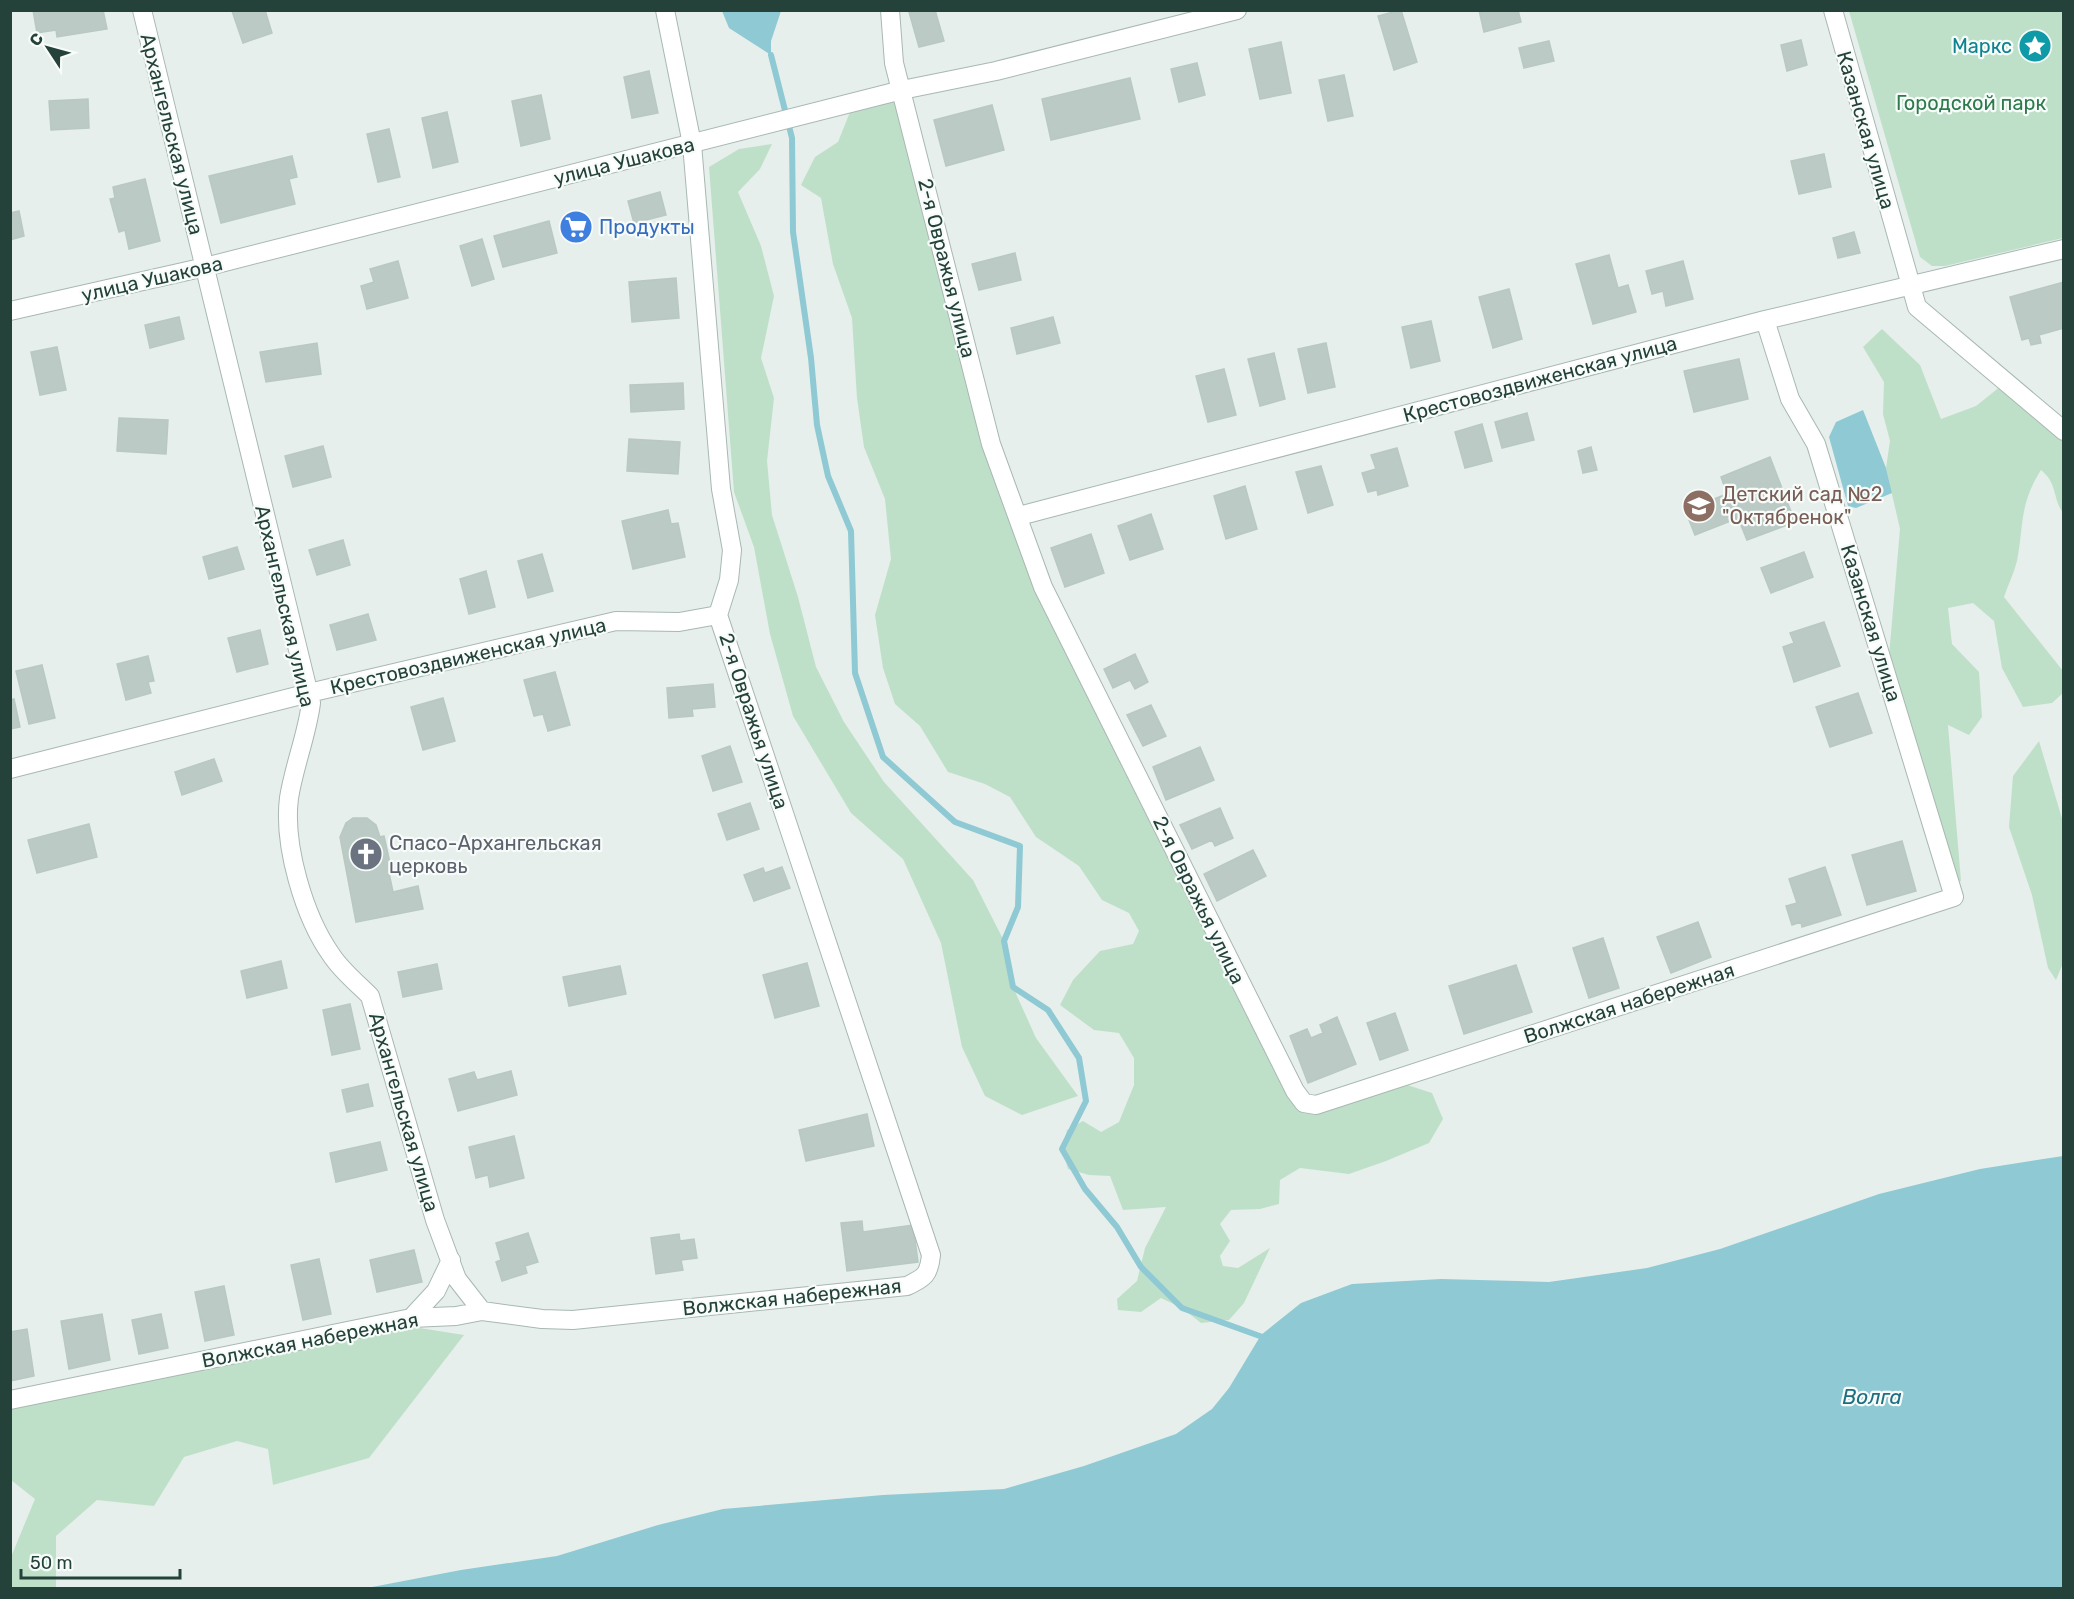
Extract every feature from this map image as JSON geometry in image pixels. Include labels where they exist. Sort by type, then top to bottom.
[{"type":"street","name":"Архангельская улица","points":[[142,10],[309,693],[309,718],[295,771],[287,818],[294,863],[314,923],[327,948],[342,969],[370,996],[435,1220],[467,1295],[482,1311]]},
{"type":"street","name":"2-я Овражья улица","points":[[665,10],[692,144],[721,489],[732,550],[729,580],[718,615],[932,1255],[930,1270]]},
{"type":"street","name":"2-я Овражья улица","points":[[890,10],[894,63],[991,444],[1043,587],[1294,1091],[1304,1103]]},
{"type":"street","name":"улица Ушакова","points":[[10,311],[205,267],[902,90],[996,71],[1237,10]]},
{"type":"street","name":"Казанская улица","points":[[1833,10],[1917,307],[2064,431]]},
{"type":"street","name":"Крестовоздвиженская улица","points":[[1019,516],[1765,320],[2064,249]]},
{"type":"street","name":"Казанская улица","points":[[1765,320],[1790,399],[1816,444],[1954,897]]},
{"type":"street","name":"Крестовоздвиженская улица","points":[[10,769],[309,693],[616,621],[680,622],[718,615]]},
{"type":"street","name":"Волжская набережная","points":[[1304,1103],[1316,1105],[1954,897]]},
{"type":"street","points":[[411,1318],[436,1291],[451,1260]]},
{"type":"street","name":"Волжская набережная","points":[[10,1400],[411,1318],[456,1316],[482,1311],[542,1319],[573,1320],[649,1313],[907,1286],[920,1280],[930,1270]]},
{"type":"green space","name":"Городской парк","points":[[1849,11],[2063,11],[2063,238],[1945,266],[1932,266],[1920,257]]},
{"type":"green space","points":[[898,99],[1013,517],[1300,1107],[1398,1082],[1432,1093],[1443,1119],[1429,1143],[1349,1174],[1300,1168],[1280,1180],[1279,1204],[1260,1209],[1231,1210],[1220,1224],[1230,1241],[1220,1256],[1223,1266],[1238,1268],[1270,1248],[1244,1303],[1229,1320],[1201,1323],[1182,1308],[1161,1298],[1141,1312],[1118,1310],[1117,1299],[1137,1281],[1145,1248],[1166,1207],[1123,1210],[1110,1176],[1089,1175],[1068,1169],[1062,1149],[1067,1130],[1083,1121],[1101,1132],[1119,1122],[1134,1085],[1134,1058],[1119,1033],[1094,1030],[1060,1005],[1073,980],[1100,951],[1133,944],[1139,931],[1129,913],[1102,900],[1079,866],[1036,837],[1010,797],[985,784],[948,772],[920,726],[895,704],[883,668],[875,615],[891,559],[885,499],[864,447],[857,398],[852,318],[833,264],[821,198],[801,185],[815,157],[838,142],[850,112]]},
{"type":"green space","points":[[772,144],[760,169],[738,192],[761,246],[774,296],[761,358],[774,398],[767,461],[772,515],[798,597],[816,667],[844,722],[884,782],[973,880],[1004,941],[1013,987],[1036,1038],[1078,1096],[1022,1115],[985,1096],[962,1047],[941,943],[903,859],[851,813],[793,716],[770,634],[754,547],[734,492],[709,167],[739,149]]},
{"type":"green space","points":[[1882,329],[1920,365],[1941,419],[1976,406],[2001,386],[2063,438],[2063,513],[2050,480],[2041,470],[2026,504],[2017,561],[2004,597],[2063,671],[2063,693],[2052,703],[2023,707],[2002,668],[1994,621],[1973,603],[1948,608],[1952,644],[1979,672],[1982,717],[1969,735],[1948,725],[1961,881],[1958,882],[1889,656],[1900,529],[1886,468],[1890,441],[1883,414],[1884,382],[1863,347]]},
{"type":"green space","points":[[2039,741],[2063,822],[2064,961],[2056,980],[2048,968],[2032,895],[2009,827],[2013,776]]},
{"type":"green space","points":[[407,1326],[464,1335],[369,1458],[273,1485],[268,1449],[237,1441],[184,1457],[154,1506],[97,1500],[56,1536],[56,1588],[11,1588],[11,1557],[35,1499],[11,1480],[10,1409]]},
{"type":"water","points":[[722,11],[781,11],[771,41],[771,55],[729,28]]},
{"type":"water","points":[[1863,410],[1886,468],[1892,493],[1856,508],[1848,506],[1829,437],[1836,422]]},
{"type":"water","name":"Волга","points":[[2063,1156],[2063,1588],[367,1588],[461,1570],[557,1556],[658,1525],[723,1509],[883,1495],[1004,1489],[1084,1466],[1176,1434],[1212,1409],[1229,1388],[1261,1335],[1301,1303],[1352,1284],[1441,1279],[1549,1282],[1647,1268],[1720,1249],[1879,1194],[1980,1169]]},
{"type":"building","points":[[33,10],[103,10],[107,29],[57,37],[56,30],[37,33]]},
{"type":"building","points":[[265,10],[272,33],[243,43],[232,11]]},
{"type":"building","points":[[935,10],[944,41],[919,47],[909,12]]},
{"type":"building","points":[[1401,10],[1417,62],[1394,70],[1378,16]]},
{"type":"building","points":[[1479,10],[1518,10],[1521,22],[1484,32]]},
{"type":"building","points":[[1801,40],[1807,65],[1787,71],[1781,45]]},
{"type":"building","points":[[1549,41],[1554,61],[1524,68],[1519,48]]},
{"type":"building","points":[[1281,42],[1291,93],[1260,99],[1249,49]]},
{"type":"building","points":[[1197,63],[1205,95],[1179,102],[1171,69]]},
{"type":"building","points":[[649,71],[658,113],[632,118],[624,77]]},
{"type":"building","points":[[1344,75],[1353,116],[1328,121],[1319,80]]},
{"type":"building","points":[[1130,78],[1140,119],[1051,140],[1042,99]]},
{"type":"building","points":[[541,95],[550,139],[521,146],[512,101]]},
{"type":"building","points":[[88,99],[89,128],[51,130],[49,101]]},
{"type":"building","points":[[992,105],[1004,150],[946,166],[934,120]]},
{"type":"building","points":[[447,112],[458,162],[433,168],[422,118]]},
{"type":"building","points":[[389,129],[400,177],[378,182],[367,134]]},
{"type":"building","points":[[1824,154],[1831,187],[1799,194],[1791,161]]},
{"type":"building","points":[[292,156],[297,177],[289,179],[295,204],[221,223],[209,176]]},
{"type":"building","points":[[145,179],[160,241],[129,249],[125,230],[119,232],[110,199],[115,198],[113,187]]},
{"type":"building","points":[[660,192],[666,215],[634,223],[628,201]]},
{"type":"building","points":[[19,211],[24,236],[10,240],[10,213]]},
{"type":"building","name":"Продукты","points":[[582,214],[587,237],[570,241],[565,218]]},
{"type":"building","points":[[549,221],[557,253],[503,267],[494,236]]},
{"type":"building","points":[[1854,232],[1860,253],[1838,258],[1833,238]]},
{"type":"building","points":[[482,239],[494,279],[472,286],[460,246]]},
{"type":"building","points":[[1015,253],[1021,280],[979,290],[972,264]]},
{"type":"building","points":[[1609,255],[1618,288],[1628,285],[1636,312],[1593,324],[1576,264]]},
{"type":"building","points":[[398,261],[408,298],[367,309],[361,286],[374,282],[370,269]]},
{"type":"building","points":[[1683,261],[1693,299],[1666,306],[1663,291],[1652,294],[1646,271]]},
{"type":"building","points":[[676,278],[679,318],[632,322],[629,282]]},
{"type":"building","points":[[2064,282],[2064,328],[2039,335],[2041,343],[2031,345],[2029,338],[2022,340],[2010,297]]},
{"type":"building","points":[[1509,289],[1522,339],[1493,348],[1479,297]]},
{"type":"building","points":[[179,317],[184,339],[150,348],[145,325]]},
{"type":"building","points":[[1053,317],[1060,343],[1017,354],[1011,328]]},
{"type":"building","points":[[1431,321],[1440,361],[1411,368],[1402,327]]},
{"type":"building","points":[[317,343],[321,374],[266,382],[260,352]]},
{"type":"building","points":[[1326,343],[1335,387],[1308,393],[1298,349]]},
{"type":"building","points":[[57,347],[66,390],[40,395],[31,352]]},
{"type":"building","points":[[1274,353],[1285,399],[1260,406],[1248,359]]},
{"type":"building","points":[[1739,359],[1748,399],[1694,412],[1684,371]]},
{"type":"building","points":[[1224,369],[1236,415],[1208,422],[1196,376]]},
{"type":"building","points":[[683,383],[684,409],[631,412],[630,385]]},
{"type":"building","points":[[1527,413],[1534,440],[1502,448],[1495,422]]},
{"type":"building","points":[[119,418],[168,420],[166,454],[117,451]]},
{"type":"building","points":[[1482,424],[1492,461],[1465,468],[1455,432]]},
{"type":"building","points":[[629,439],[680,442],[678,474],[627,471]]},
{"type":"building","points":[[323,446],[331,477],[293,487],[285,456]]},
{"type":"building","points":[[1591,447],[1597,470],[1583,473],[1578,451]]},
{"type":"building","points":[[1397,448],[1408,486],[1378,495],[1377,490],[1368,492],[1362,473],[1376,469],[1371,455]]},
{"type":"building","points":[[1770,457],[1795,522],[1747,540],[1738,518],[1695,535],[1685,510],[1727,494],[1721,477]]},
{"type":"building","points":[[1321,466],[1333,505],[1308,513],[1296,472]]},
{"type":"building","points":[[1245,486],[1257,529],[1226,539],[1214,496]]},
{"type":"building","points":[[668,510],[671,524],[678,523],[685,557],[633,569],[622,521]]},
{"type":"building","points":[[1151,514],[1163,549],[1130,560],[1118,526]]},
{"type":"building","points":[[1091,534],[1104,573],[1065,587],[1051,548]]},
{"type":"building","points":[[343,540],[350,565],[317,575],[309,550]]},
{"type":"building","points":[[237,547],[244,569],[209,579],[203,557]]},
{"type":"building","points":[[1804,552],[1813,577],[1771,593],[1761,568]]},
{"type":"building","points":[[542,554],[553,591],[528,598],[518,561]]},
{"type":"building","points":[[486,571],[495,607],[469,614],[460,579]]},
{"type":"building","points":[[368,614],[376,640],[337,650],[330,625]]},
{"type":"building","points":[[1824,622],[1840,666],[1794,682],[1783,647],[1794,643],[1790,633]]},
{"type":"building","points":[[260,630],[268,664],[237,672],[228,638]]},
{"type":"building","points":[[1135,654],[1148,682],[1135,689],[1130,680],[1113,688],[1104,669]]},
{"type":"building","points":[[148,656],[154,681],[148,682],[151,693],[126,700],[117,664]]},
{"type":"building","points":[[42,665],[55,718],[29,724],[16,671]]},
{"type":"building","points":[[555,672],[570,725],[548,731],[543,714],[534,716],[524,680]]},
{"type":"building","points":[[713,684],[715,707],[692,709],[693,716],[669,718],[667,688]]},
{"type":"building","points":[[1858,693],[1872,733],[1830,747],[1816,707]]},
{"type":"building","points":[[443,698],[455,741],[423,750],[411,707]]},
{"type":"building","points":[[14,699],[20,727],[10,729],[10,700]]},
{"type":"building","points":[[1151,705],[1166,736],[1143,746],[1127,715]]},
{"type":"building","points":[[730,746],[742,782],[713,791],[702,756]]},
{"type":"building","points":[[1200,747],[1214,780],[1166,800],[1153,767]]},
{"type":"building","points":[[214,759],[222,781],[182,795],[175,772]]},
{"type":"building","points":[[750,803],[759,829],[727,840],[718,814]]},
{"type":"building","points":[[1220,808],[1233,838],[1215,846],[1212,840],[1192,849],[1180,825]]},
{"type":"building","name":"Спасо-Архангельская церковь","points":[[353,818],[367,818],[376,825],[380,837],[384,836],[392,872],[389,873],[393,892],[418,886],[423,909],[356,922],[340,837],[346,823]]},
{"type":"building","points":[[89,824],[97,857],[37,873],[28,840]]},
{"type":"building","points":[[1902,841],[1916,891],[1867,905],[1852,855]]},
{"type":"building","points":[[1253,850],[1266,876],[1217,901],[1204,874]]},
{"type":"building","points":[[782,867],[790,888],[754,901],[744,875],[763,868],[765,873]]},
{"type":"building","points":[[1825,867],[1841,915],[1802,927],[1801,922],[1792,925],[1786,906],[1797,903],[1789,879]]},
{"type":"building","points":[[1698,922],[1711,957],[1671,973],[1657,937]]},
{"type":"building","points":[[1603,938],[1619,988],[1589,998],[1573,948]]},
{"type":"building","points":[[281,961],[287,988],[247,998],[241,971]]},
{"type":"building","points":[[807,963],[819,1006],[775,1018],[763,975]]},
{"type":"building","points":[[437,964],[442,989],[403,997],[398,972]]},
{"type":"building","points":[[1516,965],[1532,1012],[1464,1034],[1449,986]]},
{"type":"building","points":[[620,966],[626,994],[569,1006],[563,977]]},
{"type":"building","points":[[350,1004],[360,1049],[332,1055],[323,1010]]},
{"type":"building","points":[[1395,1013],[1408,1050],[1380,1060],[1367,1023]]},
{"type":"building","points":[[1337,1017],[1356,1064],[1308,1083],[1290,1036],[1307,1029],[1311,1038],[1323,1033],[1320,1025]]},
{"type":"building","points":[[511,1071],[517,1095],[458,1111],[449,1079],[474,1072],[477,1080]]},
{"type":"building","points":[[368,1084],[373,1106],[347,1112],[342,1090]]},
{"type":"building","points":[[867,1114],[874,1146],[806,1161],[799,1130]]},
{"type":"building","points":[[514,1136],[524,1178],[490,1187],[488,1175],[476,1178],[469,1147]]},
{"type":"building","points":[[380,1142],[387,1170],[336,1182],[330,1153]]},
{"type":"building","points":[[862,1221],[863,1232],[913,1225],[918,1262],[847,1271],[841,1223]]},
{"type":"building","points":[[528,1233],[538,1262],[525,1266],[527,1273],[502,1281],[496,1262],[501,1260],[496,1243]]},
{"type":"building","points":[[679,1234],[680,1241],[694,1239],[697,1258],[681,1260],[683,1270],[656,1274],[651,1238]]},
{"type":"building","points":[[414,1250],[422,1282],[377,1292],[370,1260]]},
{"type":"building","points":[[319,1259],[331,1314],[303,1320],[291,1265]]},
{"type":"building","points":[[224,1286],[234,1335],[205,1341],[195,1292]]},
{"type":"building","points":[[102,1314],[110,1360],[69,1369],[61,1321]]},
{"type":"building","points":[[161,1314],[168,1348],[139,1354],[132,1320]]},
{"type":"building","points":[[27,1329],[34,1376],[10,1381],[10,1332]]},
{"type":"waterway","points":[[771,55],[792,138],[793,232],[811,358],[817,425],[828,476],[851,531],[855,673],[883,757],[955,822],[1020,846],[1018,907],[1004,941],[1013,987],[1048,1010],[1079,1058],[1086,1101],[1062,1149],[1085,1189],[1117,1227],[1141,1267],[1182,1308],[1268,1339]]},
{"type":"place","name":"Маркс","points":[[2035,46]]},
{"type":"place","name":"Продукты","points":[[576,227]]},
{"type":"place","name":"Детский сад №2 \"Октябренок\"","points":[[1699,506]]},
{"type":"place","name":"Спасо-Архангельская церковь","points":[[366,854]]}]
